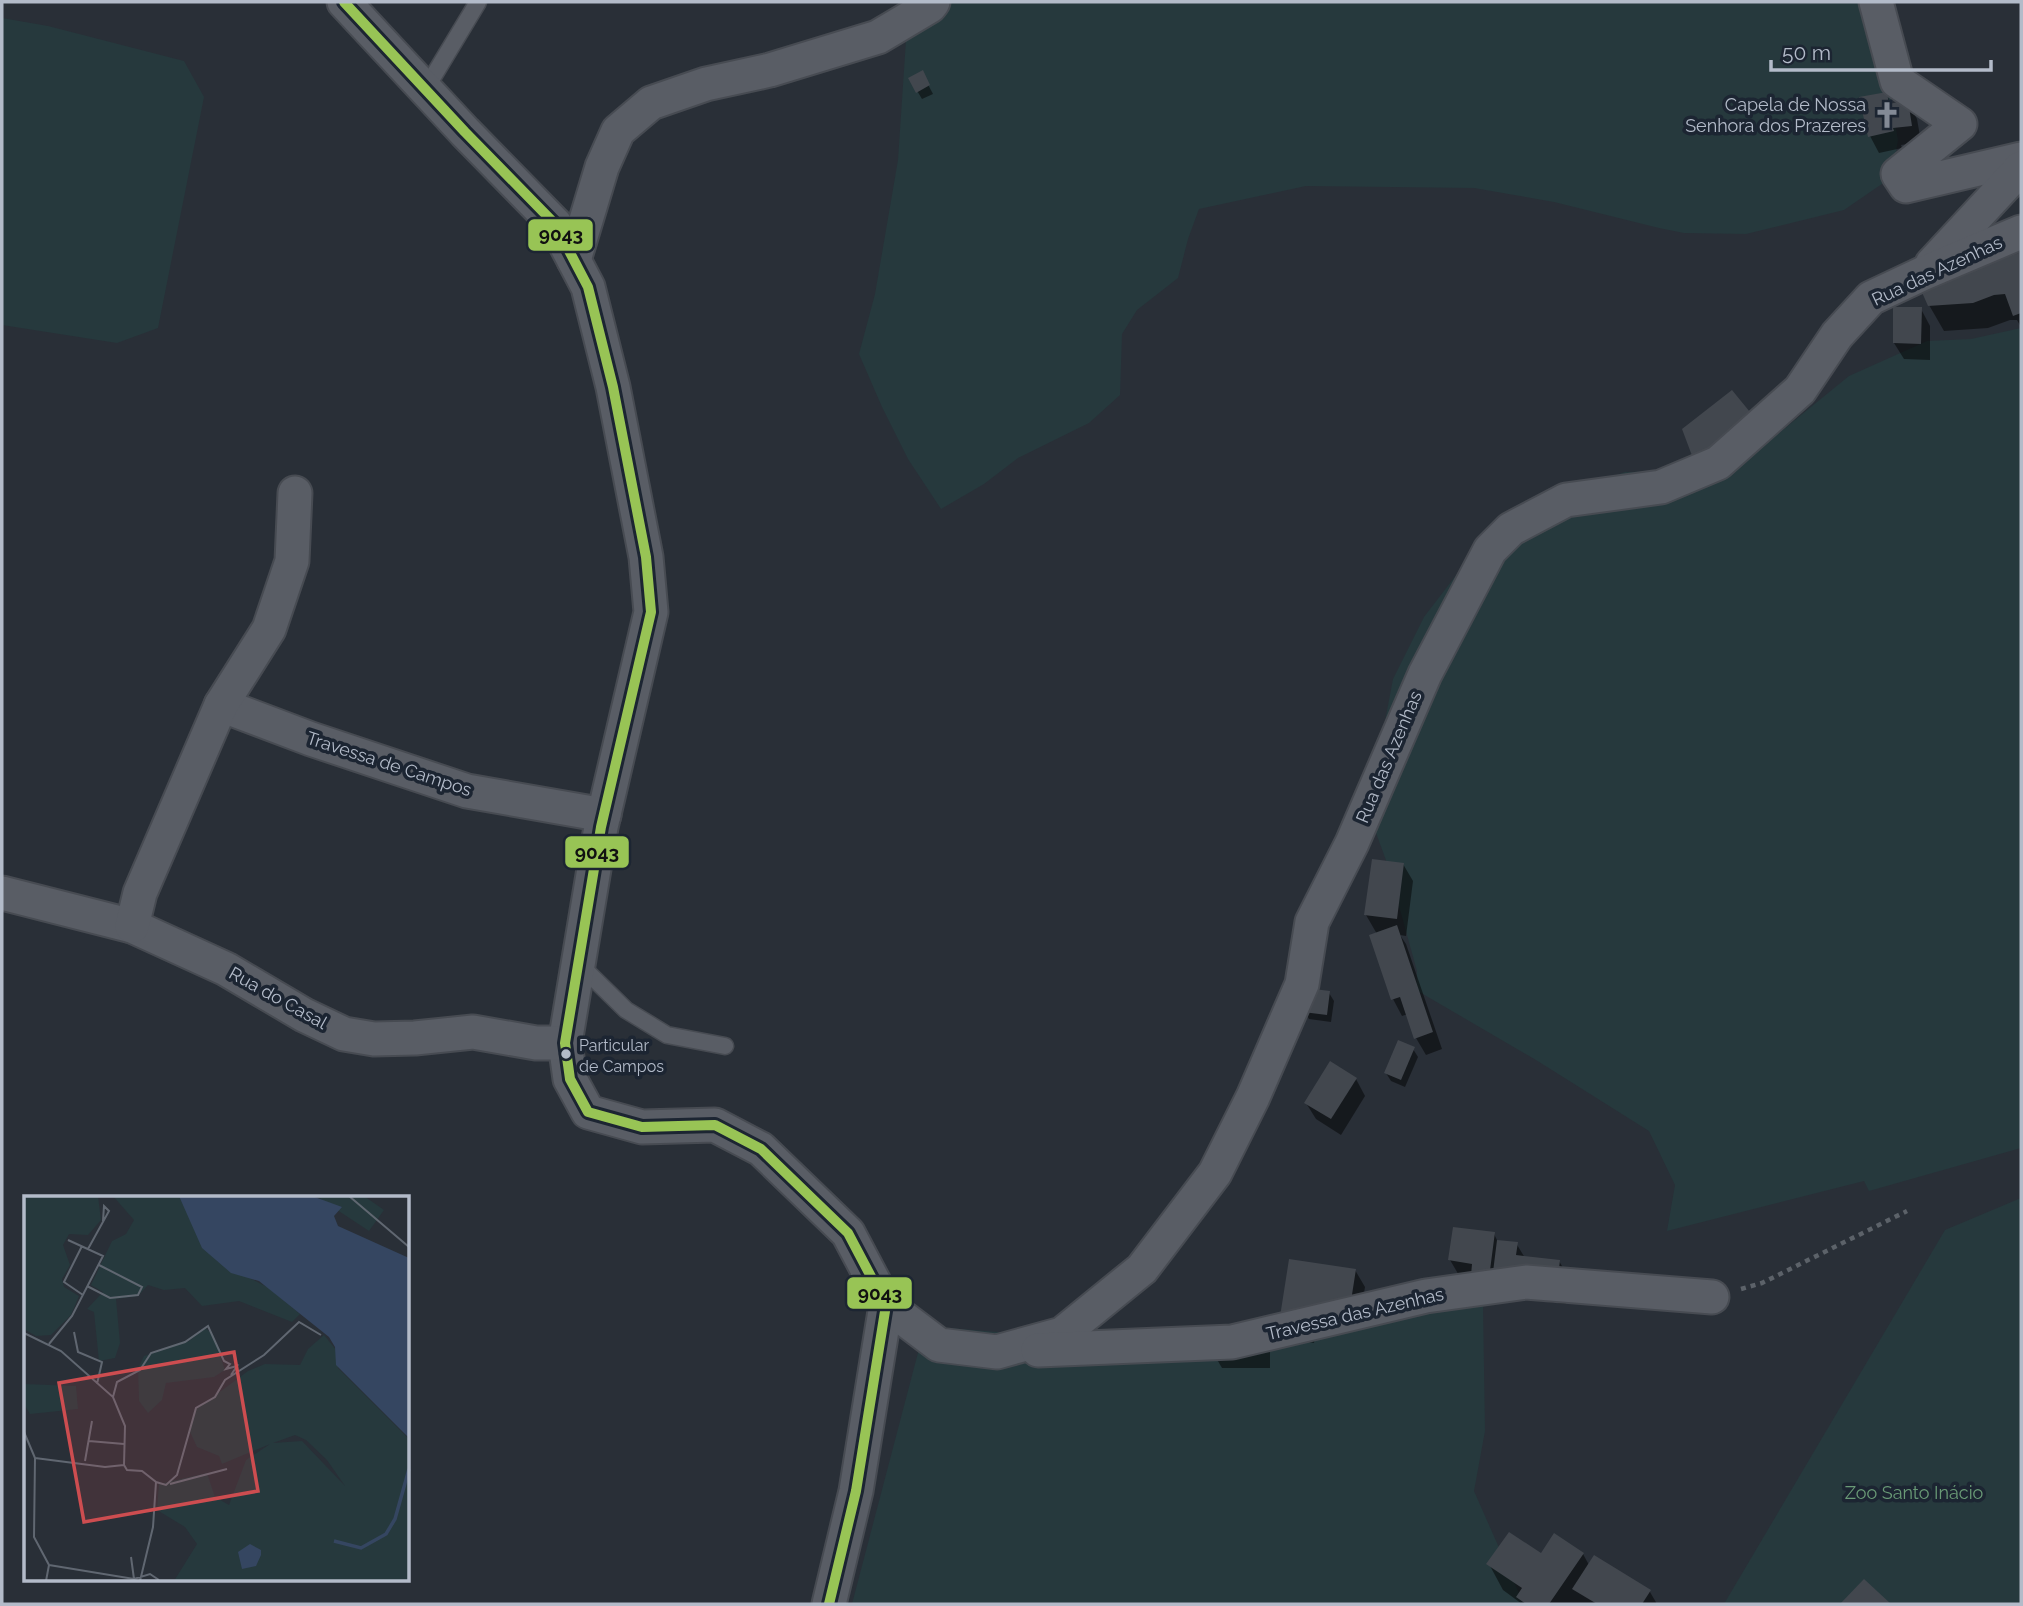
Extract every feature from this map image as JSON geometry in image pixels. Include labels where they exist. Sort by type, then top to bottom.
[{"type":"street","points":[[344,2],[555,224],[588,287],[613,387],[646,557],[651,612],[604,815],[565,1043],[570,1079],[588,1112],[642,1127],[715,1125],[761,1149],[848,1233],[886,1305],[856,1491],[829,1604]]},
{"type":"street","points":[[574,260],[603,167],[618,131],[651,103],[706,84],[770,70],[878,37],[933,2]]},
{"type":"street","points":[[1876,2],[1897,81],[1960,124],[1898,174],[1906,186],[2021,159]]},
{"type":"street","points":[[1924,273],[2021,168]]},
{"type":"street","name":"Rua das Azenhas","points":[[886,1305],[939,1345],[997,1352],[1062,1334],[1142,1269],[1214,1172],[1253,1097],[1302,984],[1312,922],[1352,843],[1425,674],[1490,550],[1511,529],[1566,500],[1661,487],[1718,463],[1800,390],[1837,335],[1871,298],[2021,232]]},
{"type":"street","points":[[132,926],[140,894],[220,705],[269,629],[292,561],[295,493]]},
{"type":"street","name":"Travessa de Campos","points":[[220,705],[311,739],[467,790],[604,815]]},
{"type":"street","name":"Rua do Casal","points":[[2,894],[132,926],[226,969],[304,1015],[344,1034],[374,1039],[473,1032],[536,1043],[565,1043]]},
{"type":"street","name":"Travessa das Azenhas","points":[[997,1352],[1232,1342],[1426,1296],[1526,1282],[1712,1297]]},
{"type":"lane","points":[[425,90],[478,2]]},
{"type":"lane","points":[[579,964],[626,1010],[667,1035],[725,1046]]},
{"type":"path","points":[[1712,1297],[1762,1283],[1907,1211]]},
{"type":"green space","points":[[913,2],[1870,2],[1887,50],[1898,140],[1892,177],[1844,210],[1746,234],[1684,233],[1554,202],[1474,188],[1306,186],[1199,209],[1178,278],[1137,310],[1122,334],[1120,395],[1089,423],[1018,458],[984,484],[941,509],[908,459],[859,354],[875,294],[898,160],[906,40]]},
{"type":"green space","points":[[2,18],[48,26],[184,61],[204,97],[158,328],[117,343],[2,325]]},
{"type":"green space","points":[[2021,328],[2021,1148],[1869,1191],[1864,1181],[1667,1231],[1675,1185],[1649,1131],[1536,1060],[1416,990],[1417,971],[1387,863],[1368,811],[1393,679],[1424,617],[1457,574],[1504,529],[1566,493],[1625,472],[1701,471],[1763,446],[1849,376],[1927,341],[1971,339]]},
{"type":"green space","name":"Zoo Santo Inácio","points":[[2021,1198],[2021,1604],[1724,1604],[1945,1230]]},
{"type":"green space","points":[[1483,1304],[1485,1431],[1474,1491],[1519,1593],[1538,1604],[852,1604],[925,1326],[1227,1351],[1340,1327]]},
{"type":"building","points":[[923,70],[930,85],[916,93],[908,78]]},
{"type":"building","name":"Capela de Nossa Senhora dos Prazeres","points":[[1887,92],[1889,104],[1908,100],[1912,126],[1893,128],[1894,131],[1868,137],[1859,97]]},
{"type":"building","points":[[2021,252],[2021,313],[2013,316],[2005,294],[1973,303],[1928,306],[1921,290]]},
{"type":"building","points":[[1893,307],[1922,307],[1921,344],[1893,343]]},
{"type":"building","points":[[1732,390],[1754,417],[1694,461],[1682,429]]},
{"type":"building","points":[[1372,859],[1404,863],[1397,919],[1364,915]]},
{"type":"building","points":[[1397,925],[1433,1032],[1414,1039],[1400,997],[1391,1000],[1369,935]]},
{"type":"building","points":[[1306,988],[1330,991],[1327,1015],[1303,1012]]},
{"type":"building","points":[[1398,1040],[1415,1047],[1401,1080],[1384,1073]]},
{"type":"building","points":[[1330,1061],[1357,1078],[1331,1119],[1304,1103]]},
{"type":"building","points":[[1453,1227],[1495,1232],[1489,1278],[1471,1275],[1472,1264],[1448,1260]]},
{"type":"building","points":[[1497,1240],[1518,1242],[1516,1255],[1560,1260],[1557,1287],[1492,1280]]},
{"type":"building","points":[[1289,1259],[1356,1269],[1349,1314],[1279,1323]]},
{"type":"building","points":[[1509,1532],[1541,1553],[1554,1533],[1584,1553],[1549,1604],[1526,1604],[1516,1597],[1522,1588],[1486,1564]]},
{"type":"building","points":[[1594,1555],[1651,1590],[1642,1604],[1597,1604],[1572,1589]]},
{"type":"building","points":[[1864,1579],[1891,1604],[1840,1604]]},
{"type":"transit line","name":"9043","points":[[344,2],[555,224],[588,287],[613,387],[646,557],[651,612],[601,827],[565,1043],[570,1079],[588,1112],[642,1127],[715,1125],[761,1149],[848,1233],[886,1305],[856,1491],[829,1604]]},
{"type":"place","name":"Capela de Nossa Senhora dos Prazeres","points":[[1887,115]]},
{"type":"place","name":"Particular de Campos","points":[[566,1054]]}]
